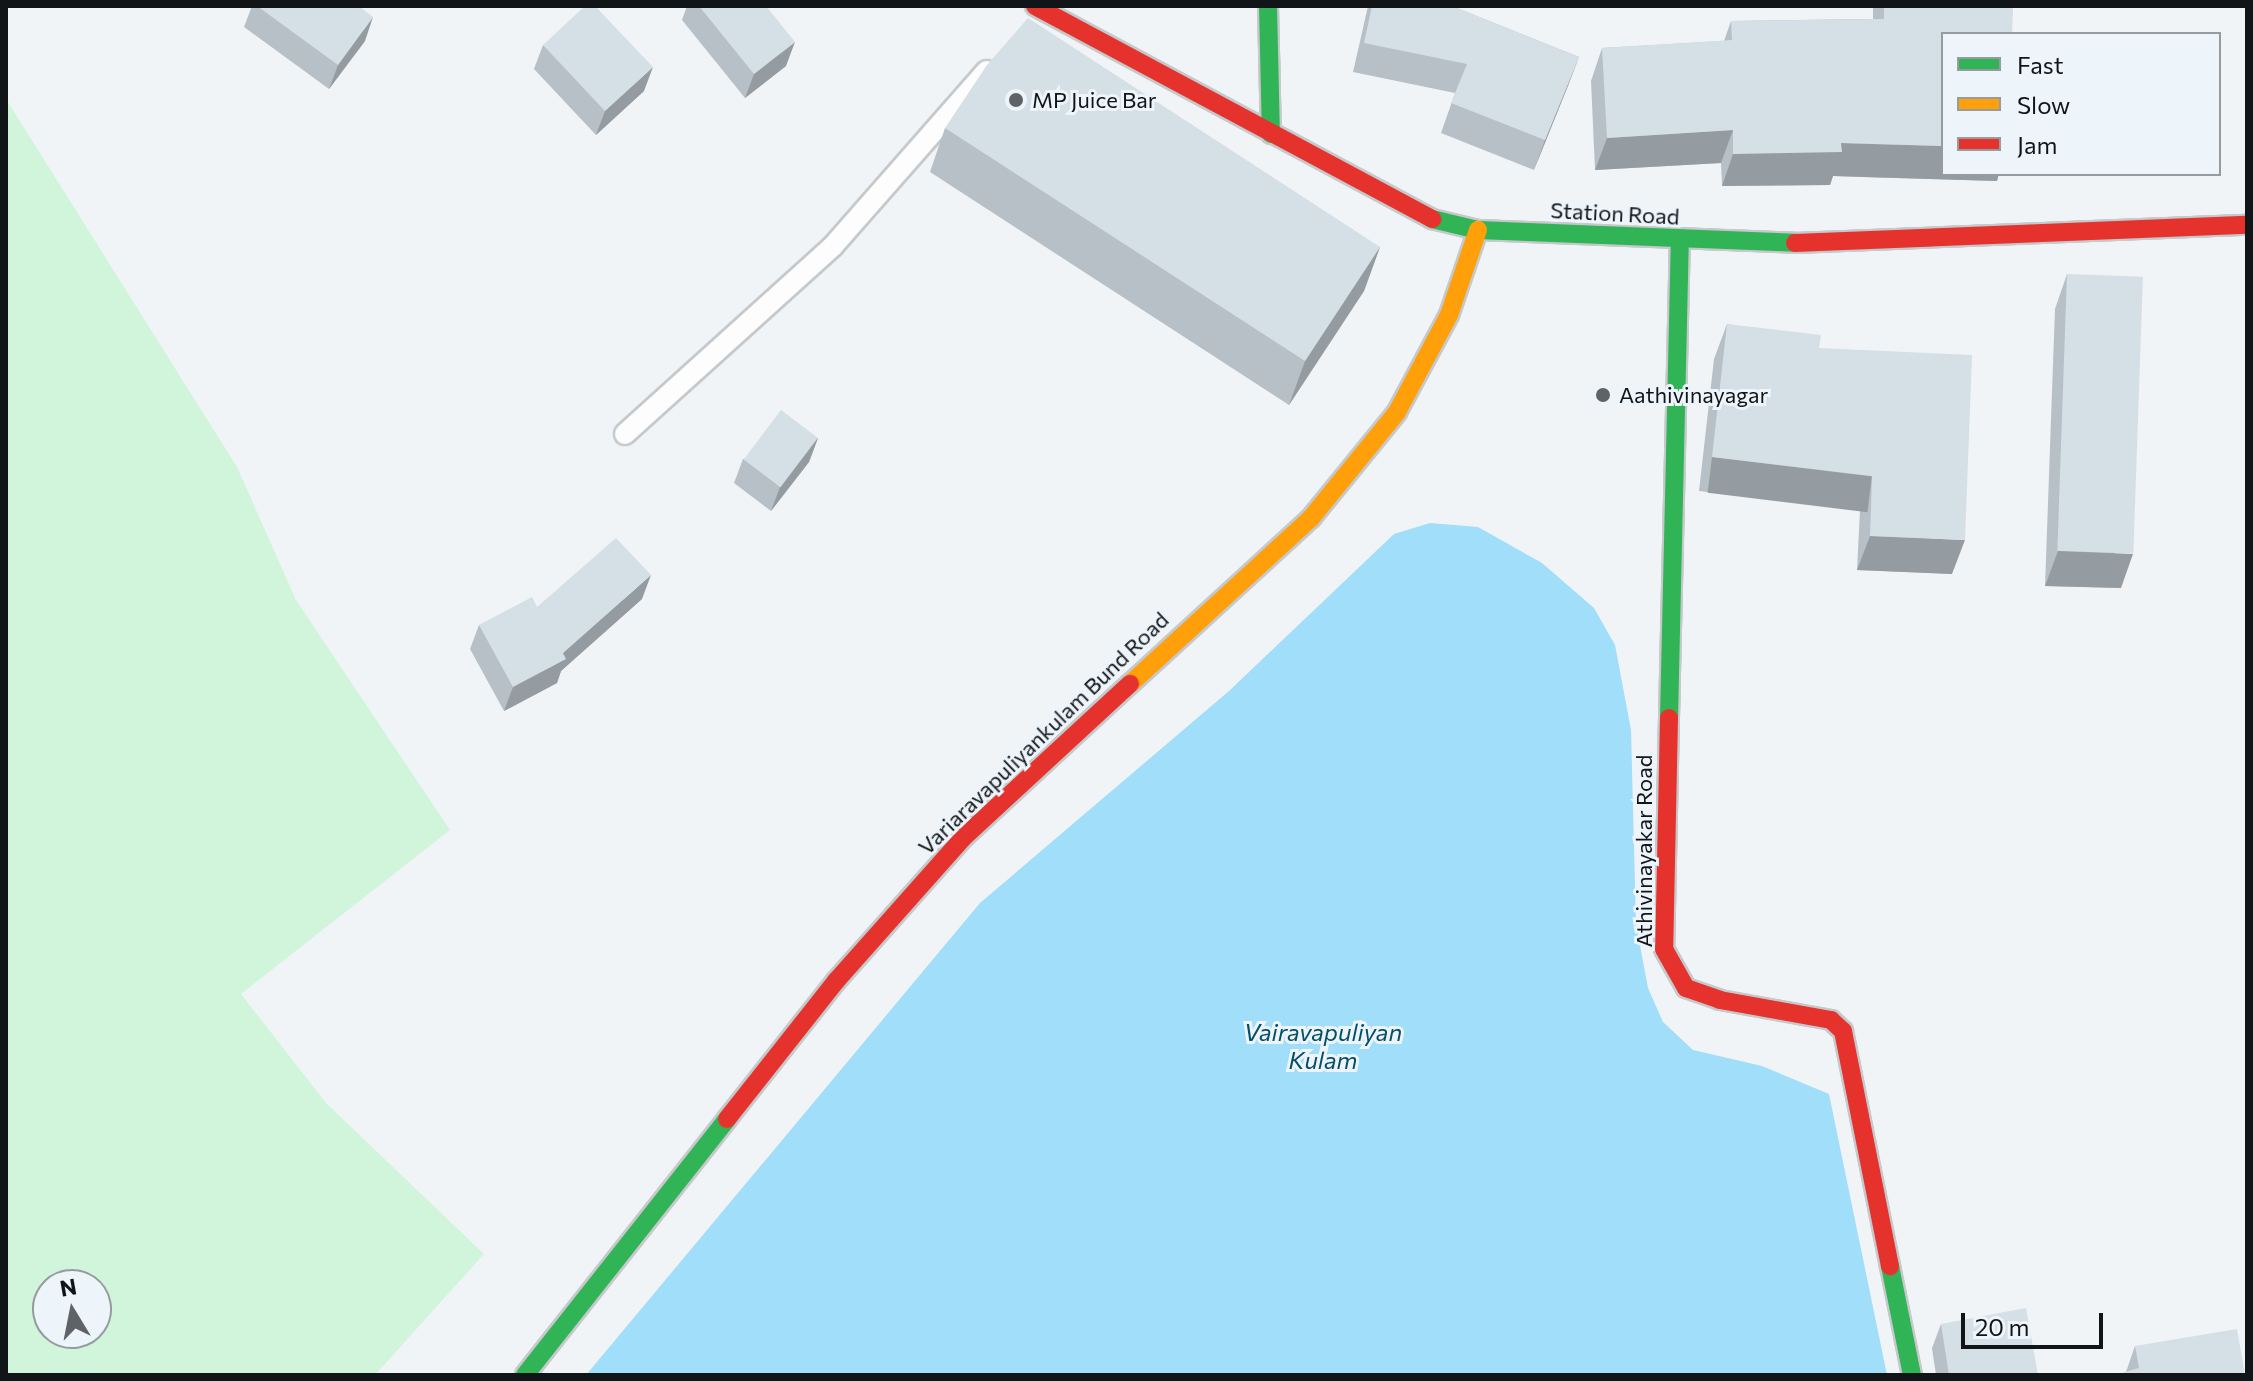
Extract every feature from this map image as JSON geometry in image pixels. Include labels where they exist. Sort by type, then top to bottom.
[{"type":"street","points":[[1268,6],[1271,134]]},
{"type":"street","name":"Station Road","points":[[1035,13],[1271,134],[1422,217],[1478,230],[1751,245],[2247,225]]},
{"type":"street","name":"Variaravapuliyankulam Bund Road","points":[[525,1375],[836,981],[964,837],[1311,518],[1397,412],[1449,315],[1478,230]]},
{"type":"street","name":"Athivinayakar Road","points":[[1680,241],[1664,949],[1686,988],[1720,1000],[1831,1020],[1843,1031],[1912,1375]]},
{"type":"lane","points":[[625,434],[833,246],[999,58]]},
{"type":"green space","points":[[6,99],[237,467],[296,600],[450,830],[241,994],[326,1103],[484,1254],[375,1375],[6,1375]]},
{"type":"water","name":"Vairavapuliyan Kulam","points":[[1430,523],[1478,527],[1542,563],[1594,608],[1615,645],[1631,730],[1636,924],[1648,988],[1663,1022],[1693,1050],[1762,1066],[1829,1094],[1887,1375],[586,1375],[980,903],[1229,691],[1394,534]]},
{"type":"building","points":[[257,6],[359,6],[373,17],[338,65]]},
{"type":"building","points":[[585,6],[595,6],[653,67],[605,111],[543,45]]},
{"type":"building","points":[[699,6],[766,6],[795,42],[754,74]]},
{"type":"building","points":[[1372,6],[1452,6],[1579,57],[1545,140],[1451,103],[1467,64],[1364,43]]},
{"type":"building","points":[[1884,6],[2013,6],[2012,32],[1941,32],[1941,146],[1841,143],[1842,152],[1733,154],[1733,130],[1607,138],[1602,48],[1732,40],[1731,21],[1884,19]]},
{"type":"building","points":[[1028,18],[1380,247],[1305,361],[945,128],[987,65]]},
{"type":"building","points":[[2067,274],[2143,277],[2133,553],[2057,551]]},
{"type":"building","points":[[1727,324],[1821,335],[1819,348],[1972,355],[1965,540],[1870,536],[1872,476],[1712,457]]},
{"type":"building","points":[[781,410],[818,438],[780,487],[744,460]]},
{"type":"building","points":[[616,538],[651,575],[563,653],[566,659],[513,687],[479,625],[532,597],[537,607]]},
{"type":"building","points":[[2026,1308],[2038,1375],[1949,1375],[1941,1324]]},
{"type":"building","points":[[2237,1329],[2245,1375],[2114,1375],[2139,1368],[2135,1346]]},
{"type":"traffic: fast","points":[[1268,6],[1271,134]]},
{"type":"traffic: fast","points":[[1432,219],[1478,230],[1795,243]]},
{"type":"traffic: fast","points":[[1669,718],[1680,241]]},
{"type":"traffic: fast","points":[[525,1375],[727,1119]]},
{"type":"traffic: fast","points":[[1890,1266],[1912,1375]]},
{"type":"traffic: slow","points":[[1130,684],[1311,518],[1397,412],[1449,315],[1478,230]]},
{"type":"traffic: jam","points":[[1035,6],[1432,219]]},
{"type":"traffic: jam","points":[[1795,243],[2247,225]]},
{"type":"traffic: jam","points":[[727,1119],[836,981],[964,837],[1130,684]]},
{"type":"traffic: jam","points":[[1669,718],[1664,949],[1686,988],[1720,1000],[1831,1020],[1843,1031],[1890,1266]]},
{"type":"place","name":"MP Juice Bar","points":[[1016,100]]},
{"type":"place","name":"Aathivinayagar","points":[[1603,395]]}]
